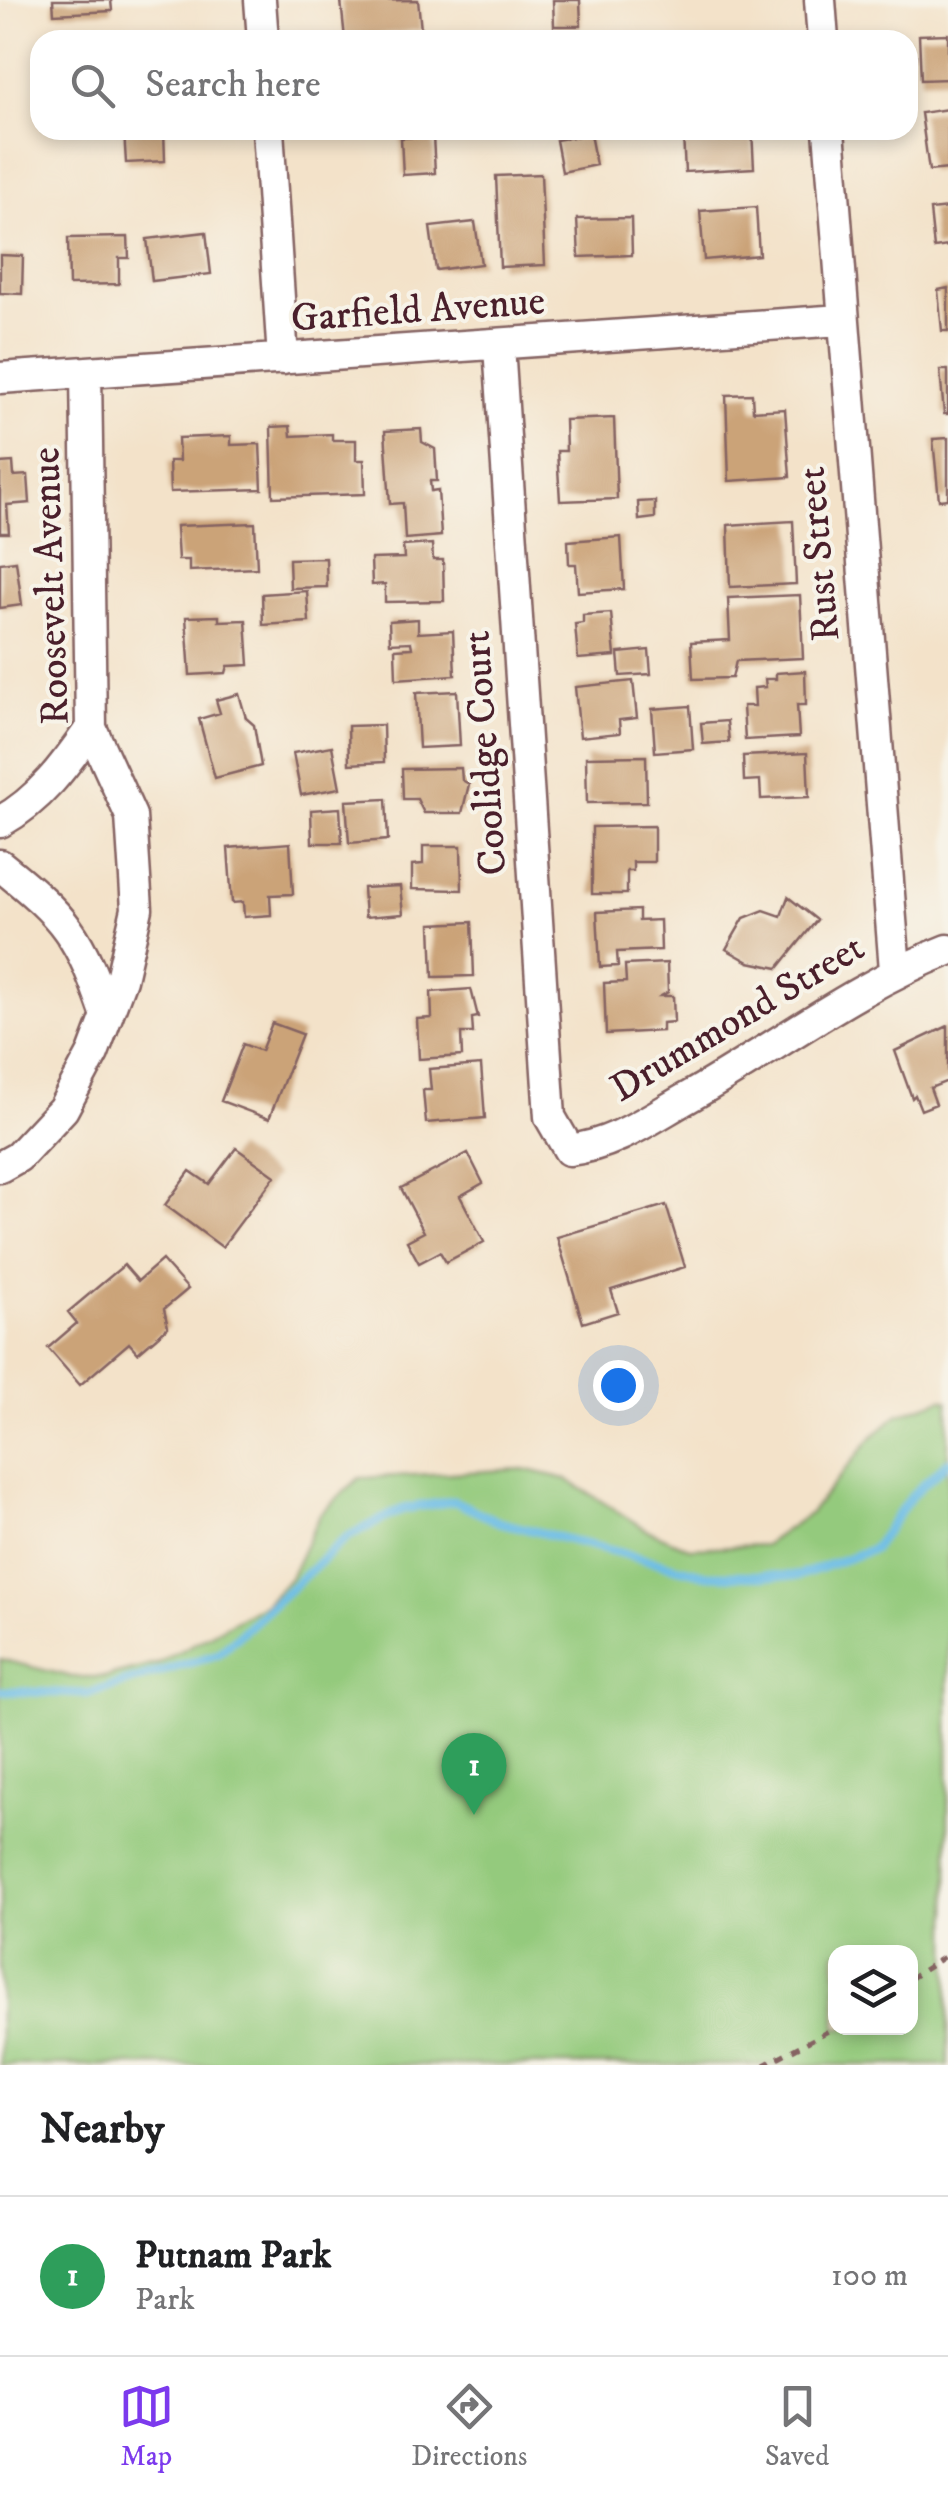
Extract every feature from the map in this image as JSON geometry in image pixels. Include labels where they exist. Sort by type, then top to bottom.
[{"type":"street","points":[[260,0],[262,30]]},
{"type":"street","points":[[820,0],[822,30]]},
{"type":"street","points":[[269,140],[283,360]]},
{"type":"street","name":"Rust Street","points":[[830,140],[894,970]]},
{"type":"street","name":"Garfield Avenue","points":[[0,378],[842,320]]},
{"type":"street","name":"Coolidge Court","points":[[499,346],[550,1117],[569,1150]]},
{"type":"street","name":"Roosevelt Avenue","points":[[0,1167],[18,1157],[63,1109],[121,979],[138,909],[131,816],[91,728],[86,372]]},
{"type":"street","points":[[0,822],[20,811],[62,770],[91,728]]},
{"type":"street","points":[[0,865],[64,919],[88,960],[107,1016]]},
{"type":"street","name":"Drummond Street","points":[[569,1150],[603,1146],[740,1068],[894,970],[948,950]]},
{"type":"path","points":[[918,1974],[948,1954]]},
{"type":"path","points":[[764,2065],[828,2031]]},
{"type":"green space","points":[[942,1399],[948,1401],[948,2065],[0,2065],[0,1659],[72,1677],[104,1677],[157,1664],[265,1604],[290,1578],[320,1514],[359,1478],[524,1469],[566,1479],[647,1530],[689,1548],[764,1545],[810,1513],[873,1436],[897,1415]]},
{"type":"building","points":[[53,0],[111,0],[112,11],[54,14]]},
{"type":"building","points":[[418,0],[421,30],[344,30],[341,1]]},
{"type":"building","points":[[553,0],[580,0],[581,26],[554,26]]},
{"type":"building","points":[[948,34],[948,79],[921,80],[919,35]]},
{"type":"building","points":[[948,109],[948,169],[929,171],[921,113]]},
{"type":"building","points":[[125,140],[164,140],[165,161],[126,163]]},
{"type":"building","points":[[401,140],[433,140],[435,173],[403,175]]},
{"type":"building","points":[[556,140],[591,140],[596,165],[562,172]]},
{"type":"building","points":[[683,140],[753,140],[754,168],[685,172]]},
{"type":"building","points":[[541,174],[545,265],[500,267],[496,176]]},
{"type":"building","points":[[756,207],[759,255],[704,260],[700,211]]},
{"type":"building","points":[[948,208],[948,246],[934,248],[930,210]]},
{"type":"building","points":[[631,218],[632,255],[579,257],[577,219]]},
{"type":"building","points":[[475,222],[481,264],[436,270],[430,227]]},
{"type":"building","points":[[206,232],[211,274],[152,281],[147,239]]},
{"type":"building","points":[[128,237],[129,258],[119,258],[119,284],[69,285],[68,238]]},
{"type":"building","points":[[0,255],[23,256],[22,294],[0,293]]},
{"type":"building","points":[[948,288],[948,331],[942,331],[938,290]]},
{"type":"building","points":[[940,370],[948,370],[948,414],[944,414]]},
{"type":"building","points":[[752,394],[753,411],[785,409],[790,477],[729,481],[726,395]]},
{"type":"building","points":[[614,418],[617,499],[560,501],[557,451],[566,451],[565,420]]},
{"type":"building","points":[[290,426],[291,436],[332,434],[332,440],[356,440],[356,460],[364,460],[365,494],[273,497],[271,427]]},
{"type":"building","points":[[421,429],[422,442],[435,449],[437,481],[430,481],[431,491],[438,490],[441,536],[405,539],[403,503],[390,504],[385,431]]},
{"type":"building","points":[[231,436],[231,445],[260,444],[262,489],[170,492],[169,461],[179,461],[178,438]]},
{"type":"building","points":[[948,438],[948,499],[939,500],[933,439]]},
{"type":"building","points":[[13,462],[14,476],[28,475],[30,503],[7,505],[9,533],[0,533],[0,463]]},
{"type":"building","points":[[655,501],[655,518],[639,520],[638,502]]},
{"type":"building","points":[[793,521],[796,584],[730,587],[728,525]]},
{"type":"building","points":[[255,523],[257,568],[189,571],[189,560],[178,560],[176,526]]},
{"type":"building","points":[[621,537],[624,589],[578,592],[576,564],[569,564],[568,541]]},
{"type":"building","points":[[432,544],[433,560],[443,560],[444,601],[385,602],[385,584],[372,585],[371,559],[404,558],[403,546]]},
{"type":"building","points":[[326,558],[327,587],[290,588],[289,559]]},
{"type":"building","points":[[16,561],[22,605],[0,608],[0,563]]},
{"type":"building","points":[[307,591],[309,622],[263,625],[262,594]]},
{"type":"building","points":[[800,595],[803,658],[736,661],[732,678],[693,679],[691,642],[730,640],[728,598]]},
{"type":"building","points":[[611,613],[615,656],[578,659],[575,624],[583,623],[583,615]]},
{"type":"building","points":[[219,616],[219,621],[246,620],[249,665],[228,666],[226,673],[190,675],[186,617]]},
{"type":"building","points":[[418,619],[418,633],[453,631],[455,675],[396,679],[395,649],[412,648],[411,642],[390,643],[389,621]]},
{"type":"building","points":[[649,650],[651,674],[620,676],[618,653]]},
{"type":"building","points":[[805,671],[806,705],[797,705],[799,737],[745,740],[743,706],[755,706],[754,688],[766,687],[765,679],[776,679],[776,673]]},
{"type":"building","points":[[633,681],[637,718],[619,720],[620,733],[580,737],[575,687]]},
{"type":"building","points":[[457,691],[460,746],[419,748],[416,693]]},
{"type":"building","points":[[239,694],[246,718],[254,725],[261,766],[215,778],[199,719],[220,713],[216,700]]},
{"type":"building","points":[[690,706],[693,749],[655,752],[652,709]]},
{"type":"building","points":[[727,721],[729,742],[703,744],[701,723]]},
{"type":"building","points":[[383,725],[384,762],[349,764],[348,726]]},
{"type":"building","points":[[332,746],[340,788],[301,795],[293,753]]},
{"type":"building","points":[[807,753],[809,797],[761,799],[760,780],[744,781],[743,756]]},
{"type":"building","points":[[646,756],[647,802],[587,803],[586,757]]},
{"type":"building","points":[[461,768],[462,780],[469,784],[462,813],[424,813],[417,799],[403,799],[402,769]]},
{"type":"building","points":[[386,799],[388,840],[349,843],[346,801]]},
{"type":"building","points":[[340,808],[342,843],[312,843],[311,810]]},
{"type":"building","points":[[654,826],[654,862],[633,862],[633,871],[627,871],[627,894],[592,894],[592,827]]},
{"type":"building","points":[[290,843],[293,894],[270,895],[271,915],[244,917],[243,902],[232,903],[228,848]]},
{"type":"building","points":[[423,846],[461,846],[462,890],[412,889],[412,865],[423,864]]},
{"type":"building","points":[[400,886],[403,914],[365,917],[363,888]]},
{"type":"building","points":[[788,897],[817,920],[778,968],[749,962],[726,949],[744,918],[764,910],[781,916]]},
{"type":"building","points":[[639,910],[639,921],[660,920],[661,950],[617,952],[618,966],[600,967],[597,912]]},
{"type":"building","points":[[472,922],[474,976],[433,977],[431,924]]},
{"type":"building","points":[[667,963],[668,992],[661,996],[673,996],[674,1022],[662,1023],[662,1031],[606,1034],[604,983],[626,982],[625,965]]},
{"type":"building","points":[[471,989],[478,1017],[472,1018],[473,1033],[461,1033],[462,1056],[419,1059],[417,1019],[432,1018],[431,992]]},
{"type":"building","points":[[272,1023],[302,1034],[269,1119],[221,1101],[243,1044],[261,1051]]},
{"type":"building","points":[[948,1026],[948,1081],[930,1088],[936,1104],[921,1110],[915,1095],[912,1098],[895,1051]]},
{"type":"building","points":[[481,1065],[485,1118],[426,1123],[423,1090],[431,1090],[429,1069]]},
{"type":"building","points":[[236,1148],[275,1176],[222,1247],[165,1205],[190,1171],[209,1184]]},
{"type":"building","points":[[468,1153],[483,1183],[460,1196],[484,1242],[446,1262],[440,1252],[419,1263],[407,1241],[424,1232],[401,1188]]},
{"type":"building","points":[[666,1205],[685,1267],[611,1290],[618,1312],[583,1323],[557,1237]]},
{"type":"building","points":[[162,1260],[188,1289],[164,1309],[168,1327],[138,1353],[129,1343],[80,1385],[48,1348],[77,1323],[68,1312],[124,1265],[138,1281]]},
{"type":"waterway","points":[[0,1691],[88,1694],[218,1654],[347,1537],[403,1509],[454,1501],[499,1522],[707,1575],[798,1576],[873,1549],[912,1495],[948,1462]]},
{"type":"place","name":"Putnam Park","points":[[474,1815]]}]
